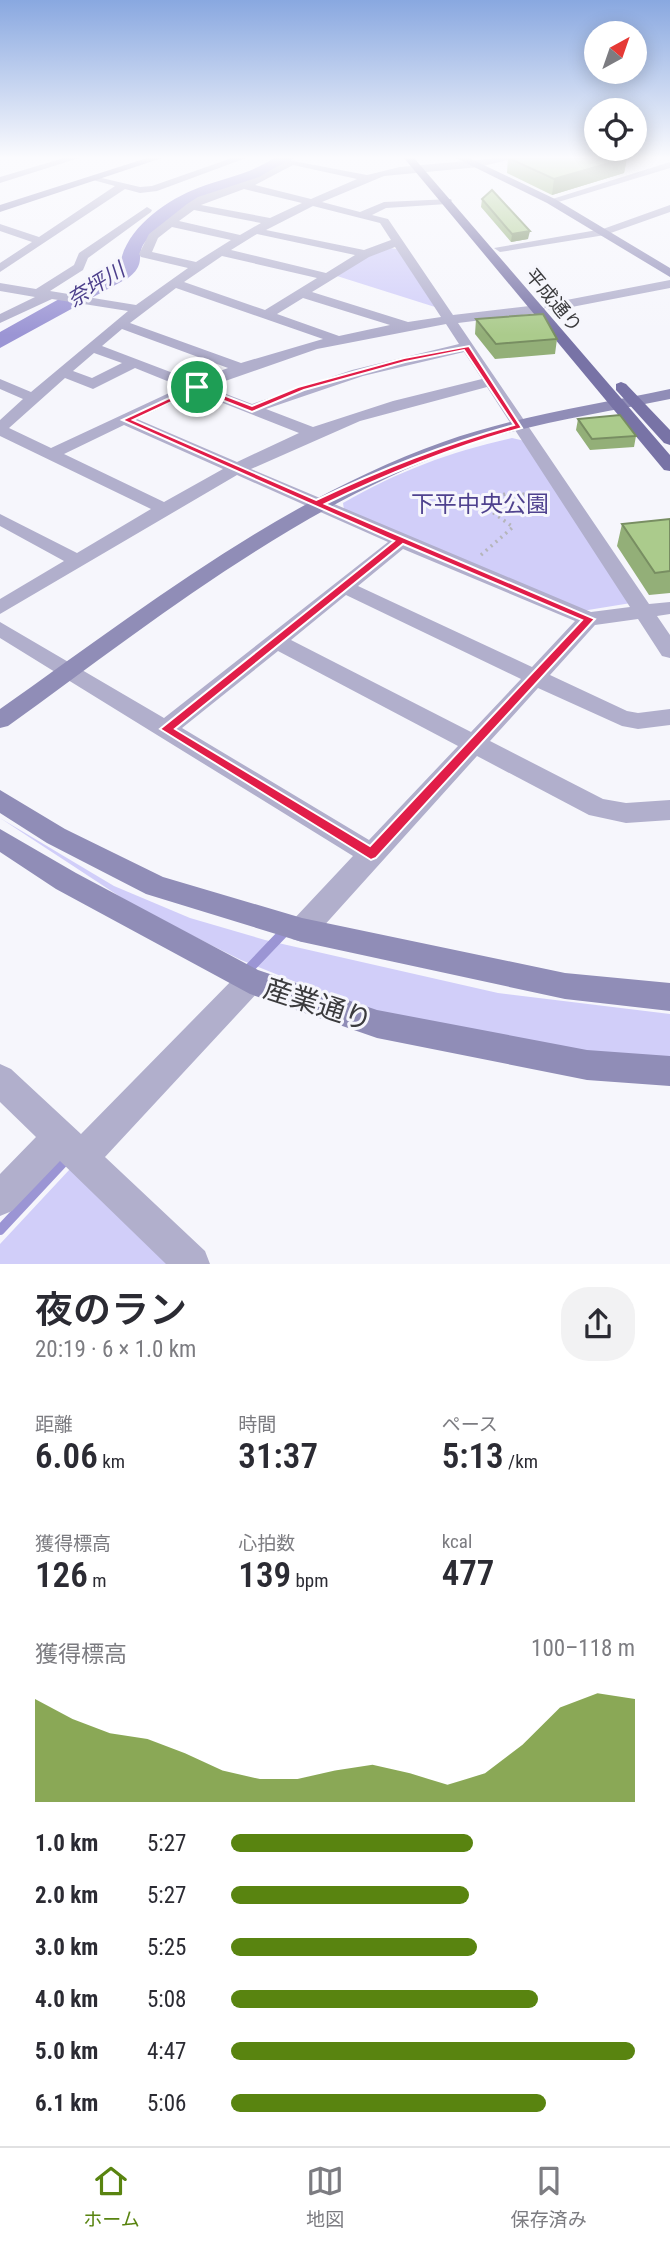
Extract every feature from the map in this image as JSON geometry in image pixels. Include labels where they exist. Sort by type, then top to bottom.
[{"type":"main road","name":"平成通り","points":[[461,217],[626,403],[670,466]]},
{"type":"main road","name":"平成通り","points":[[472,217],[500,248],[544,308]]},
{"type":"main road","name":"平成通り","points":[[626,403],[670,440]]},
{"type":"street","points":[[0,268],[77,217]]},
{"type":"street","points":[[0,319],[42,295],[79,267],[83,256],[137,217]]},
{"type":"street","points":[[178,217],[153,236],[145,254],[197,266]]},
{"type":"street","points":[[247,217],[272,222]]},
{"type":"street","points":[[165,509],[0,429],[137,309],[197,266],[282,217]]},
{"type":"street","points":[[369,217],[384,221],[670,651]]},
{"type":"street","points":[[579,217],[670,273]]},
{"type":"street","points":[[500,248],[606,232],[646,217]]},
{"type":"street","points":[[171,223],[243,239]]},
{"type":"street","points":[[0,227],[41,241]]},
{"type":"street","points":[[257,231],[365,254]]},
{"type":"street","points":[[268,314],[365,254],[397,242]]},
{"type":"street","points":[[222,252],[327,278]]},
{"type":"street","points":[[174,282],[338,340]]},
{"type":"street","points":[[51,454],[241,368],[338,340],[450,318],[544,308],[670,284]]},
{"type":"street","points":[[0,287],[137,309]]},
{"type":"street","points":[[302,293],[406,326]]},
{"type":"street","points":[[120,323],[241,368]]},
{"type":"street","points":[[93,347],[313,433]]},
{"type":"street","points":[[252,409],[301,389],[404,360],[466,347]]},
{"type":"street","points":[[64,372],[93,384],[134,363]]},
{"type":"street","points":[[0,608],[236,469],[313,433],[368,413],[489,382]]},
{"type":"street","points":[[0,384],[33,398]]},
{"type":"street","points":[[0,720],[259,540],[317,504],[450,445],[519,426],[670,394]]},
{"type":"street","points":[[126,420],[401,541],[589,619],[670,608]]},
{"type":"street","points":[[0,519],[78,561]]},
{"type":"street","points":[[166,729],[401,541]]},
{"type":"street","points":[[344,587],[622,718],[638,721],[670,717]]},
{"type":"street","points":[[302,930],[589,619]]},
{"type":"street","points":[[0,629],[371,854]]},
{"type":"street","points":[[276,641],[598,808],[626,813],[670,810]]},
{"type":"street","points":[[0,800],[56,836],[156,887],[302,930],[565,986],[670,997]]},
{"type":"street","name":"産業通り","points":[[0,839],[66,881],[250,981],[377,1024],[587,1065],[670,1071]]},
{"type":"street","points":[[0,1199],[70,1148],[250,981]]},
{"type":"street","points":[[0,1080],[192,1264]]},
{"type":"path","points":[[478,557],[513,527],[488,509],[492,497],[506,492],[525,492],[538,498],[550,489],[544,482]]},
{"type":"green space","points":[[390,248],[397,249],[435,307],[337,276],[370,255]]},
{"type":"green space","name":"下平中央公園","points":[[512,438],[525,441],[631,603],[582,611],[344,510],[343,503],[404,472],[446,456]]},
{"type":"green space","points":[[0,818],[114,886],[190,918],[265,940],[498,993],[670,1014],[670,1065],[378,1015],[241,960],[189,934],[125,900]]},
{"type":"green space","points":[[70,1169],[168,1264],[0,1264],[0,1244]]},
{"type":"building","points":[[497,217],[517,217],[530,231],[512,234]]},
{"type":"building","points":[[543,314],[557,339],[496,344],[476,319]]},
{"type":"building","points":[[620,415],[636,436],[592,439],[578,419]]},
{"type":"building","points":[[670,519],[670,571],[655,573],[622,524]]},
{"type":"waterway","name":"奈坪川","points":[[0,341],[121,274],[130,267],[132,249],[138,238],[164,217]]},
{"type":"waterway","points":[[245,973],[286,930]]},
{"type":"waterway","points":[[0,1230],[68,1157]]},
{"type":"route","points":[[466,347],[519,426],[450,445],[317,504],[589,619],[371,854],[166,729],[401,541],[126,420],[197,387],[252,409],[301,389],[404,360],[466,347]]}]
